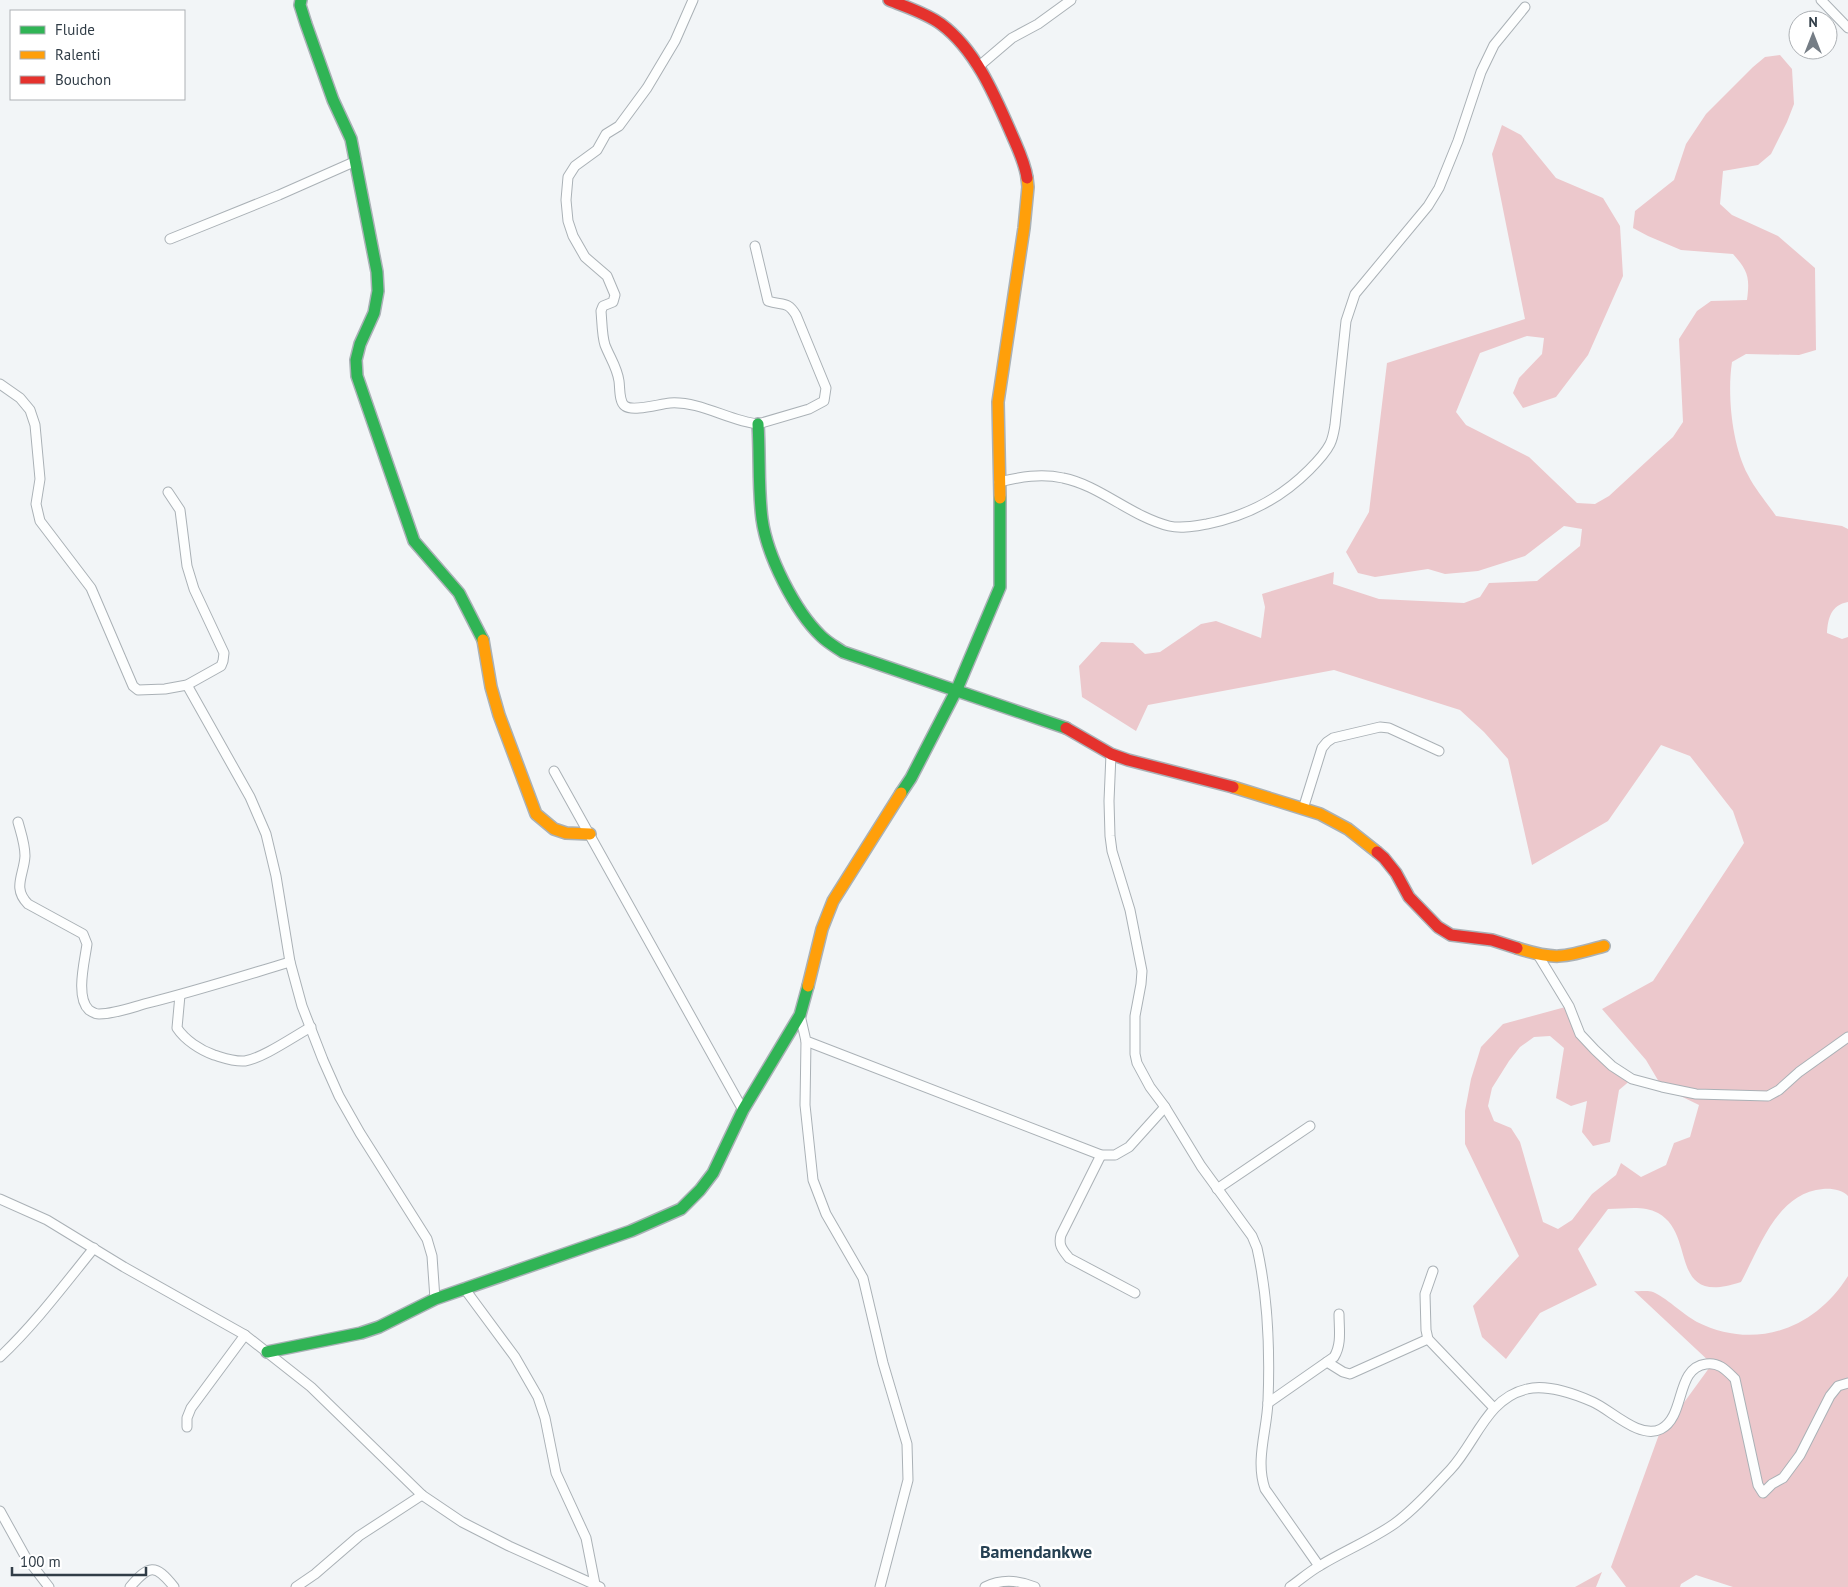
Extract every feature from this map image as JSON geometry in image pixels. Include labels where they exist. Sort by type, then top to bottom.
[{"type":"street","points":[[301,0],[300,5],[306,24],[333,100],[351,139],[356,161],[377,272],[378,291],[374,313],[360,344],[356,360],[357,376],[406,522],[414,541],[459,593],[483,638],[491,688],[499,715],[536,814],[548,827],[559,832],[590,834]]},
{"type":"street","points":[[692,0],[675,42],[647,88],[619,126],[606,134],[597,150],[575,166],[568,177],[566,200],[568,221],[573,236],[585,257],[607,276],[615,295],[613,302],[603,306],[601,311],[605,344],[618,373],[621,401],[624,406],[628,408],[647,407],[680,403],[715,411],[750,424],[758,424],[809,409],[824,400],[826,388],[796,315],[792,308],[786,304],[768,301],[755,246]]},
{"type":"street","points":[[978,67],[1012,38],[1038,24],[1071,0]]},
{"type":"street","points":[[1821,0],[1848,28]]},
{"type":"street","points":[[267,1352],[361,1333],[379,1327],[434,1299],[631,1231],[681,1209],[713,1174],[743,1110],[800,1015],[818,938],[833,901],[911,778],[957,689],[1000,587],[1002,526],[999,482],[998,402],[1024,228],[1028,187],[1025,166],[1020,151],[997,100],[978,67],[960,42],[941,24],[922,13],[892,1]]},
{"type":"street","points":[[999,482],[1029,476],[1062,478],[1079,483],[1145,518],[1172,527],[1186,528],[1226,520],[1265,504],[1292,486],[1325,453],[1331,442],[1335,425],[1346,321],[1355,294],[1428,206],[1439,188],[1458,141],[1481,72],[1494,45],[1525,8]]},
{"type":"street","points":[[170,239],[279,195],[356,161]]},
{"type":"street","points":[[0,384],[20,398],[30,410],[36,425],[40,479],[36,504],[40,521],[91,588],[133,686],[138,690],[144,691],[187,685],[220,666],[224,661],[224,653],[194,589],[187,566],[180,510],[168,492]]},
{"type":"street","points":[[758,424],[762,521],[773,558],[805,618],[818,634],[843,652],[1056,724],[1078,734],[1111,754],[1157,768],[1228,785],[1320,814],[1348,829],[1384,858],[1396,873],[1409,897],[1445,932],[1451,935],[1492,940],[1538,955],[1564,957],[1604,946]]},
{"type":"street","points":[[187,685],[250,797],[266,834],[283,910],[290,962],[302,1006],[339,1096],[360,1133],[427,1239],[432,1256],[434,1299]]},
{"type":"street","points":[[1303,809],[1322,748],[1333,738],[1380,727],[1389,728],[1439,751]]},
{"type":"street","points":[[1111,754],[1108,802],[1112,852],[1130,910],[1142,971],[1135,1016],[1135,1054],[1140,1070],[1165,1107],[1200,1166],[1252,1236],[1257,1248],[1269,1340],[1268,1403],[1261,1457],[1262,1479],[1265,1489],[1318,1566]]},
{"type":"street","points":[[554,771],[743,1110]]},
{"type":"street","points":[[18,822],[25,851],[19,889],[20,896],[28,904],[83,934],[86,938],[82,993],[84,1005],[90,1012],[98,1014],[113,1012],[180,995],[290,962]]},
{"type":"street","points":[[1538,955],[1569,1006],[1580,1034],[1595,1050],[1612,1066],[1632,1079],[1662,1087],[1696,1094],[1768,1096],[1779,1090],[1799,1072],[1848,1037]]},
{"type":"street","points":[[180,995],[176,1028],[182,1036],[206,1052],[232,1061],[246,1061],[260,1056],[311,1027]]},
{"type":"street","points":[[800,1015],[806,1042],[806,1105],[813,1180],[826,1214],[863,1278],[883,1363],[907,1444],[908,1480],[880,1587]]},
{"type":"street","points":[[806,1042],[1101,1155],[1115,1155],[1129,1147],[1165,1107]]},
{"type":"street","points":[[1217,1189],[1310,1126]]},
{"type":"street","points":[[1101,1155],[1060,1236],[1059,1242],[1062,1250],[1069,1258],[1135,1293]]},
{"type":"street","points":[[0,1199],[47,1220],[245,1335],[312,1387],[422,1495],[462,1522],[566,1573],[598,1586]]},
{"type":"street","points":[[0,1357],[16,1342],[50,1303],[94,1248]]},
{"type":"street","points":[[1432,1271],[1424,1294],[1428,1339],[1494,1408]]},
{"type":"street","points":[[464,1288],[515,1357],[538,1396],[556,1473],[586,1538],[598,1586]]},
{"type":"street","points":[[1268,1403],[1334,1357],[1338,1349],[1339,1314]]},
{"type":"street","points":[[187,1427],[187,1418],[191,1408],[245,1335]]},
{"type":"street","points":[[1327,1362],[1350,1374],[1428,1339]]},
{"type":"street","points":[[1290,1587],[1318,1566],[1393,1524],[1416,1505],[1453,1467],[1501,1400],[1517,1392],[1530,1388],[1551,1388],[1593,1402],[1631,1426],[1647,1431],[1660,1430],[1672,1419],[1690,1372],[1698,1366],[1709,1364],[1723,1367],[1735,1379],[1758,1484],[1763,1493],[1772,1484],[1783,1478],[1800,1455],[1830,1396],[1838,1386],[1848,1383]]},
{"type":"street","points":[[296,1587],[315,1574],[359,1536],[422,1495]]},
{"type":"street","points":[[0,1511],[25,1556],[49,1587]]},
{"type":"street","points":[[130,1587],[141,1574],[148,1570],[156,1570],[164,1574],[174,1587]]},
{"type":"street","points":[[985,1587],[993,1583],[1009,1580],[1035,1587]]},
{"type":"shaded area","points":[[1780,55],[1792,69],[1794,104],[1787,122],[1771,154],[1758,165],[1723,171],[1720,204],[1732,215],[1778,236],[1815,268],[1816,350],[1799,355],[1746,354],[1732,362],[1730,389],[1732,420],[1743,463],[1754,485],[1776,516],[1842,526],[1848,529],[1848,602],[1834,609],[1828,622],[1827,633],[1842,639],[1848,637],[1848,1196],[1837,1190],[1823,1189],[1807,1193],[1793,1200],[1782,1211],[1763,1238],[1741,1282],[1718,1287],[1702,1285],[1692,1277],[1670,1223],[1658,1213],[1640,1208],[1608,1209],[1578,1249],[1597,1285],[1540,1313],[1506,1359],[1482,1337],[1473,1306],[1519,1256],[1465,1144],[1465,1111],[1471,1079],[1481,1047],[1503,1024],[1569,1006],[1580,1034],[1632,1079],[1619,1090],[1610,1142],[1593,1146],[1582,1132],[1587,1101],[1571,1106],[1556,1098],[1564,1048],[1550,1036],[1534,1037],[1520,1047],[1492,1088],[1488,1106],[1494,1121],[1511,1128],[1520,1142],[1543,1222],[1558,1229],[1572,1220],[1592,1194],[1616,1175],[1621,1163],[1641,1177],[1666,1165],[1674,1143],[1690,1137],[1699,1105],[1662,1087],[1646,1060],[1602,1009],[1653,981],[1744,843],[1733,811],[1690,756],[1661,745],[1608,821],[1532,865],[1508,759],[1484,732],[1460,710],[1334,670],[1148,705],[1136,731],[1082,697],[1079,666],[1101,642],[1133,643],[1145,654],[1160,652],[1201,624],[1216,621],[1261,638],[1265,607],[1262,594],[1334,572],[1333,584],[1379,599],[1464,603],[1480,597],[1489,583],[1537,581],[1580,546],[1582,529],[1564,526],[1525,556],[1478,571],[1445,574],[1428,569],[1375,577],[1358,573],[1346,552],[1369,512],[1387,363],[1525,319],[1492,154],[1502,125],[1521,135],[1556,178],[1603,198],[1620,226],[1623,276],[1588,355],[1556,397],[1523,408],[1513,393],[1519,378],[1542,354],[1544,338],[1527,336],[1480,353],[1456,412],[1466,425],[1529,457],[1577,503],[1595,504],[1609,496],[1673,437],[1683,422],[1679,339],[1697,311],[1711,301],[1747,300],[1748,292],[1747,275],[1733,254],[1681,250],[1648,236],[1633,228],[1635,211],[1674,180],[1686,144],[1706,114],[1765,57]]},
{"type":"shaded area","points":[[1848,1276],[1848,1587],[1733,1587],[1696,1575],[1681,1584],[1680,1587],[1626,1587],[1611,1567],[1661,1429],[1672,1419],[1712,1364],[1634,1291],[1653,1292],[1663,1297],[1697,1322],[1719,1331],[1740,1334],[1762,1334],[1782,1330],[1819,1310]]},
{"type":"shaded area","points":[[1602,1572],[1596,1587],[1575,1587]]},
{"type":"traffic: fast","points":[[301,0],[300,5],[306,24],[333,100],[351,139],[377,272],[378,291],[374,313],[360,344],[356,360],[357,376],[414,541],[459,593],[483,640]]},
{"type":"traffic: fast","points":[[758,424],[760,496],[765,534],[776,566],[792,598],[821,636],[843,652],[1066,728]]},
{"type":"traffic: fast","points":[[901,793],[911,778],[957,689],[1000,587],[1000,498]]},
{"type":"traffic: fast","points":[[267,1352],[361,1333],[379,1327],[435,1299],[631,1231],[681,1209],[700,1190],[713,1173],[743,1110],[800,1015],[808,986]]},
{"type":"traffic: slow","points":[[1000,498],[998,402],[1024,228],[1028,187],[1027,178]]},
{"type":"traffic: slow","points":[[483,640],[491,687],[499,715],[536,814],[554,829],[566,833],[590,834]]},
{"type":"traffic: slow","points":[[1233,787],[1320,814],[1348,829],[1377,852]]},
{"type":"traffic: slow","points":[[808,986],[822,929],[833,901],[901,793]]},
{"type":"traffic: slow","points":[[1517,948],[1542,955],[1561,956],[1604,946]]},
{"type":"traffic: jam","points":[[889,0],[916,10],[935,20],[964,47],[974,60],[999,105],[1021,156],[1027,178]]},
{"type":"traffic: jam","points":[[1066,728],[1111,754],[1233,787]]},
{"type":"traffic: jam","points":[[1377,852],[1396,873],[1409,897],[1438,927],[1451,935],[1492,940],[1517,948]]},
{"type":"district","name":"Bamendankwe","points":[[1036,1552]]}]
